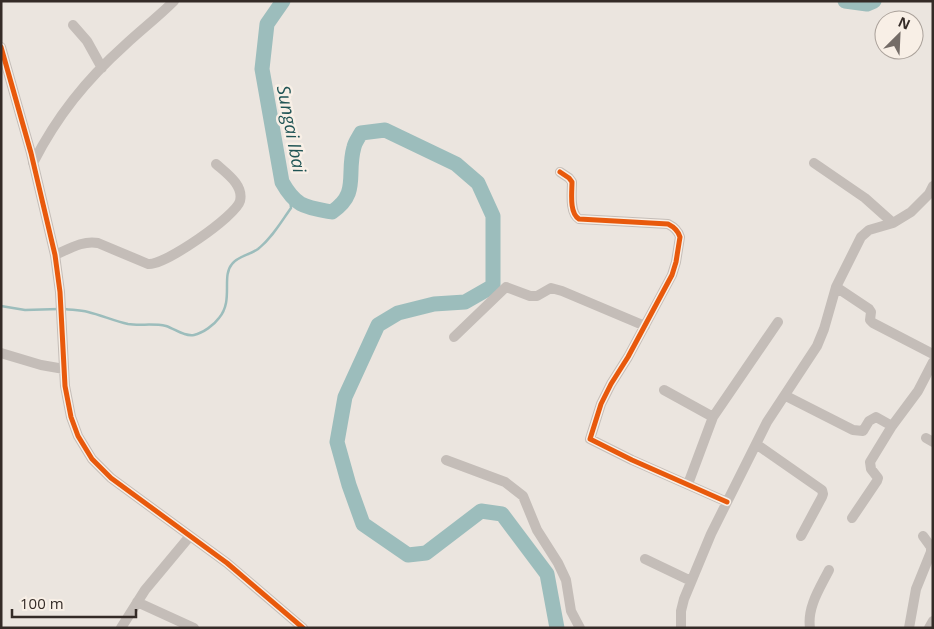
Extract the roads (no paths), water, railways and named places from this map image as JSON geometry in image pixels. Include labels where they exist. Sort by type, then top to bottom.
[{"type":"street","points":[[33,163],[57,119],[81,90],[125,44],[174,1]]},
{"type":"street","points":[[73,25],[87,41],[102,68]]},
{"type":"street","points":[[1,47],[56,255],[62,316],[64,369],[71,417],[78,436],[92,459],[122,487],[248,580],[303,628]]},
{"type":"street","points":[[814,163],[865,198],[893,223]]},
{"type":"street","points":[[56,255],[84,242],[98,243],[134,259],[152,264],[181,251],[234,212],[241,200],[238,185],[216,164]]},
{"type":"street","points":[[560,172],[572,182],[575,217],[579,219],[668,224],[679,233],[678,252],[672,275],[611,384],[601,404],[590,439],[632,460],[727,502]]},
{"type":"street","points":[[681,628],[682,604],[727,502],[768,422],[817,346],[836,287],[864,233],[893,223],[918,206],[930,194],[933,186]]},
{"type":"street","points":[[454,337],[506,287],[530,296],[537,296],[551,288],[562,291],[645,326]]},
{"type":"street","points":[[836,287],[869,309],[871,312],[870,320],[873,323],[933,354]]},
{"type":"street","points":[[688,484],[713,417],[778,322]]},
{"type":"street","points":[[1,353],[41,365],[64,369]]},
{"type":"street","points":[[852,518],[877,482],[878,478],[871,470],[870,462],[892,426],[918,391],[933,362]]},
{"type":"street","points":[[664,390],[713,417]]},
{"type":"street","points":[[786,396],[853,430],[863,430],[869,421],[876,417],[892,426]]},
{"type":"street","points":[[756,444],[822,490],[823,494],[801,536]]},
{"type":"street","points":[[446,460],[506,482],[523,496],[537,530],[558,563],[566,580],[571,611],[580,628]]},
{"type":"street","points":[[121,628],[160,571],[190,536]]},
{"type":"street","points":[[909,628],[916,589],[931,552],[931,547],[924,536]]},
{"type":"street","points":[[646,558],[691,581]]},
{"type":"street","points":[[810,628],[811,610],[829,570]]},
{"type":"street","points":[[137,602],[194,628]]},
{"type":"street","points":[[929,628],[933,621]]},
{"type":"waterway","name":"Sungai Ibai","points":[[283,1],[267,24],[262,69],[282,182],[292,197],[308,207],[332,212],[341,205],[349,190],[352,157],[361,133],[385,130],[456,164],[478,183],[493,216],[493,286],[465,302],[434,304],[398,313],[378,325],[345,397],[337,442],[349,485],[363,524],[408,555],[426,553],[481,511],[502,514],[547,574],[557,628]]},
{"type":"waterway","name":"Sungai Ibai","points":[[845,1],[867,4],[874,1]]},
{"type":"waterway","points":[[65,309],[88,312],[128,324],[166,326],[187,335],[201,332],[214,323],[223,311],[227,296],[227,275],[232,264],[237,259],[258,249],[272,235],[291,208],[290,196]]},
{"type":"waterway","points":[[1,306],[25,310],[59,309]]}]
